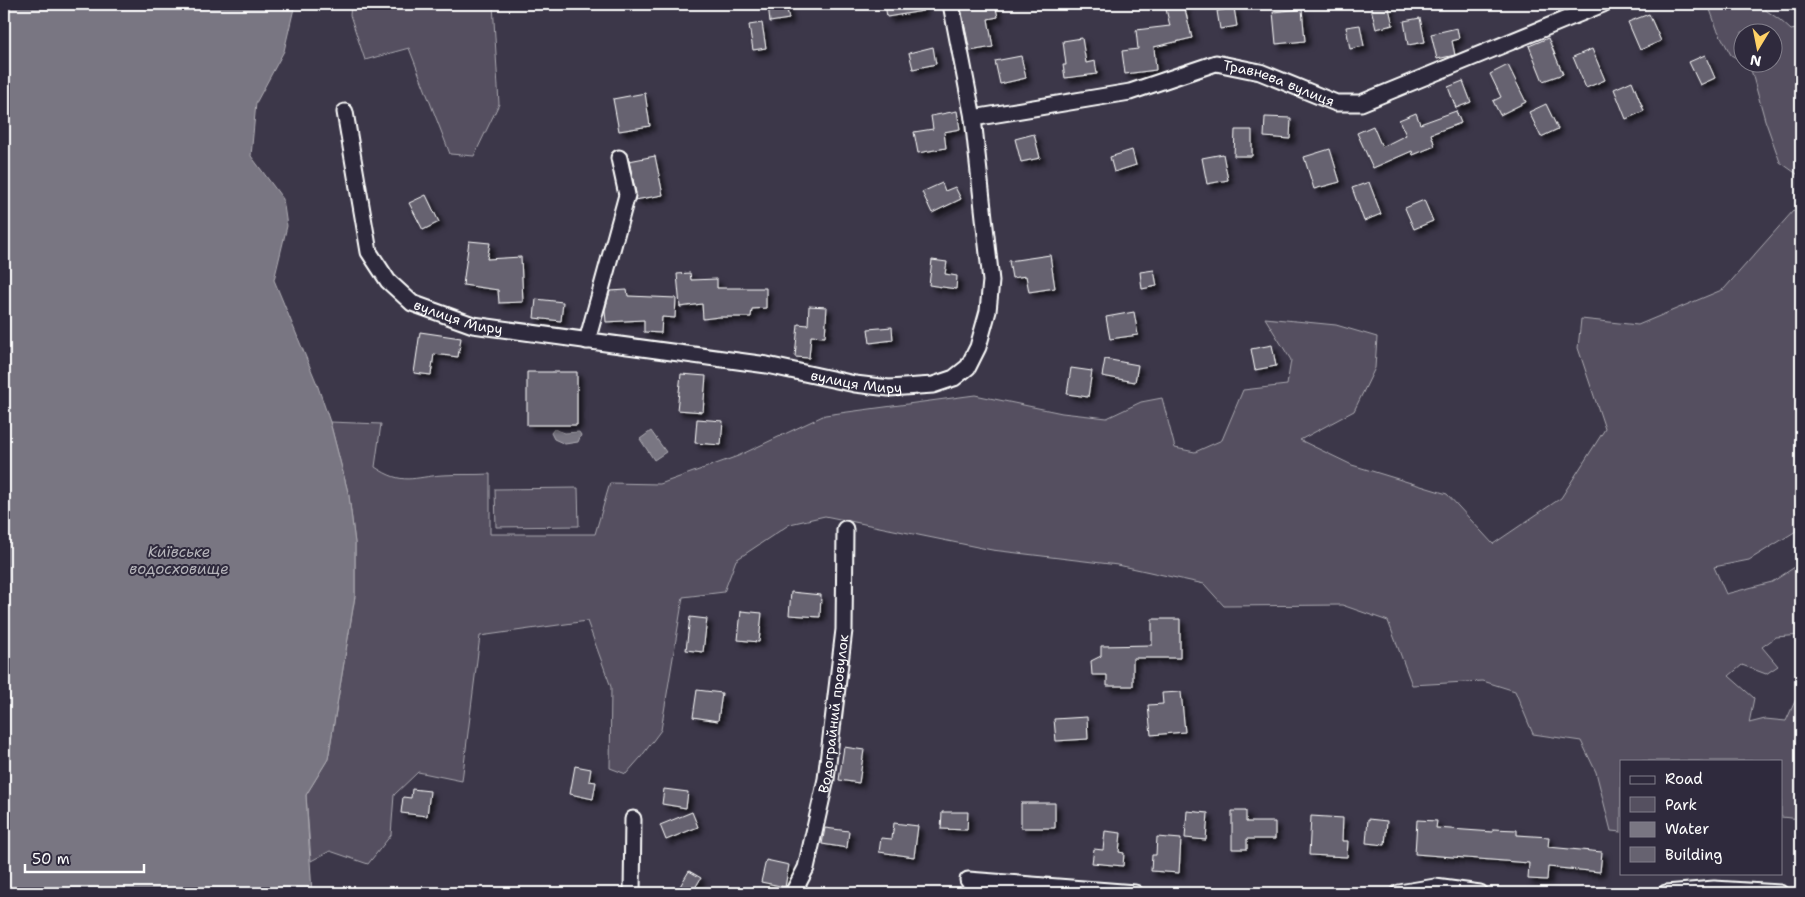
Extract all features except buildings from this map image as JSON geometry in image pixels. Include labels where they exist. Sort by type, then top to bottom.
[{"type":"street","name":"вулиця Миру","points":[[345,112],[369,252],[388,281],[412,304],[473,325],[767,365],[854,384],[889,388],[933,385],[954,378],[968,367],[978,346],[988,311],[991,281],[973,118],[951,4]]},
{"type":"street","name":"Травнева вулиця","points":[[973,118],[1130,92],[1216,63],[1260,72],[1336,103],[1361,103],[1603,4]]},
{"type":"street","points":[[586,341],[627,195],[619,158]]},
{"type":"street","name":"Водограйний провулок","points":[[793,893],[806,868],[826,779],[844,630],[845,529]]},
{"type":"street","points":[[632,893],[633,819]]},
{"type":"street","points":[[968,880],[1135,893]]},
{"type":"street","points":[[1399,893],[1435,888],[1480,893]]},
{"type":"street","points":[[1666,893],[1714,889],[1780,893]]},
{"type":"green space","points":[[351,4],[493,4],[499,104],[474,156],[450,154],[409,48],[365,60],[350,15]]},
{"type":"green space","points":[[1708,4],[1757,4],[1780,20],[1791,30],[1801,28],[1801,177],[1780,162],[1765,120],[1752,72],[1782,72],[1782,22],[1732,22],[1732,56],[1717,29]]},
{"type":"green space","points":[[1801,202],[1801,528],[1749,560],[1714,567],[1726,594],[1772,582],[1801,563],[1801,635],[1776,637],[1762,647],[1778,666],[1766,674],[1742,665],[1729,676],[1754,698],[1749,723],[1765,719],[1786,721],[1801,688],[1801,819],[1782,817],[1782,760],[1620,760],[1620,832],[1611,831],[1596,772],[1581,741],[1533,734],[1515,691],[1483,681],[1412,685],[1388,621],[1342,605],[1224,606],[1204,584],[1118,565],[992,550],[825,516],[790,524],[736,560],[724,592],[683,597],[661,730],[626,774],[610,768],[611,687],[587,621],[480,636],[462,781],[418,772],[394,795],[391,835],[368,864],[330,851],[311,861],[306,795],[328,759],[355,596],[355,543],[349,496],[330,422],[381,424],[375,467],[393,477],[408,479],[442,475],[490,474],[490,534],[595,534],[610,483],[660,484],[738,456],[825,415],[975,395],[1062,413],[1107,418],[1141,402],[1162,398],[1175,448],[1195,452],[1222,440],[1243,390],[1287,385],[1291,360],[1265,318],[1336,325],[1377,337],[1375,368],[1354,411],[1300,440],[1352,465],[1447,494],[1493,544],[1561,498],[1605,429],[1578,348],[1581,319],[1638,325],[1724,289]]},
{"type":"green space","points":[[578,488],[579,526],[496,527],[495,489]]},
{"type":"water","name":"Київське водосховище","points":[[4,4],[295,4],[284,51],[256,103],[251,156],[283,199],[287,226],[274,280],[317,384],[330,422],[349,496],[355,543],[355,596],[328,759],[306,795],[312,893],[4,893]]},
{"type":"water","points":[[554,429],[565,433],[579,432],[581,435],[578,442],[565,444],[554,439],[551,433]]},
{"type":"water","points":[[651,431],[666,452],[654,460],[640,439]]}]
